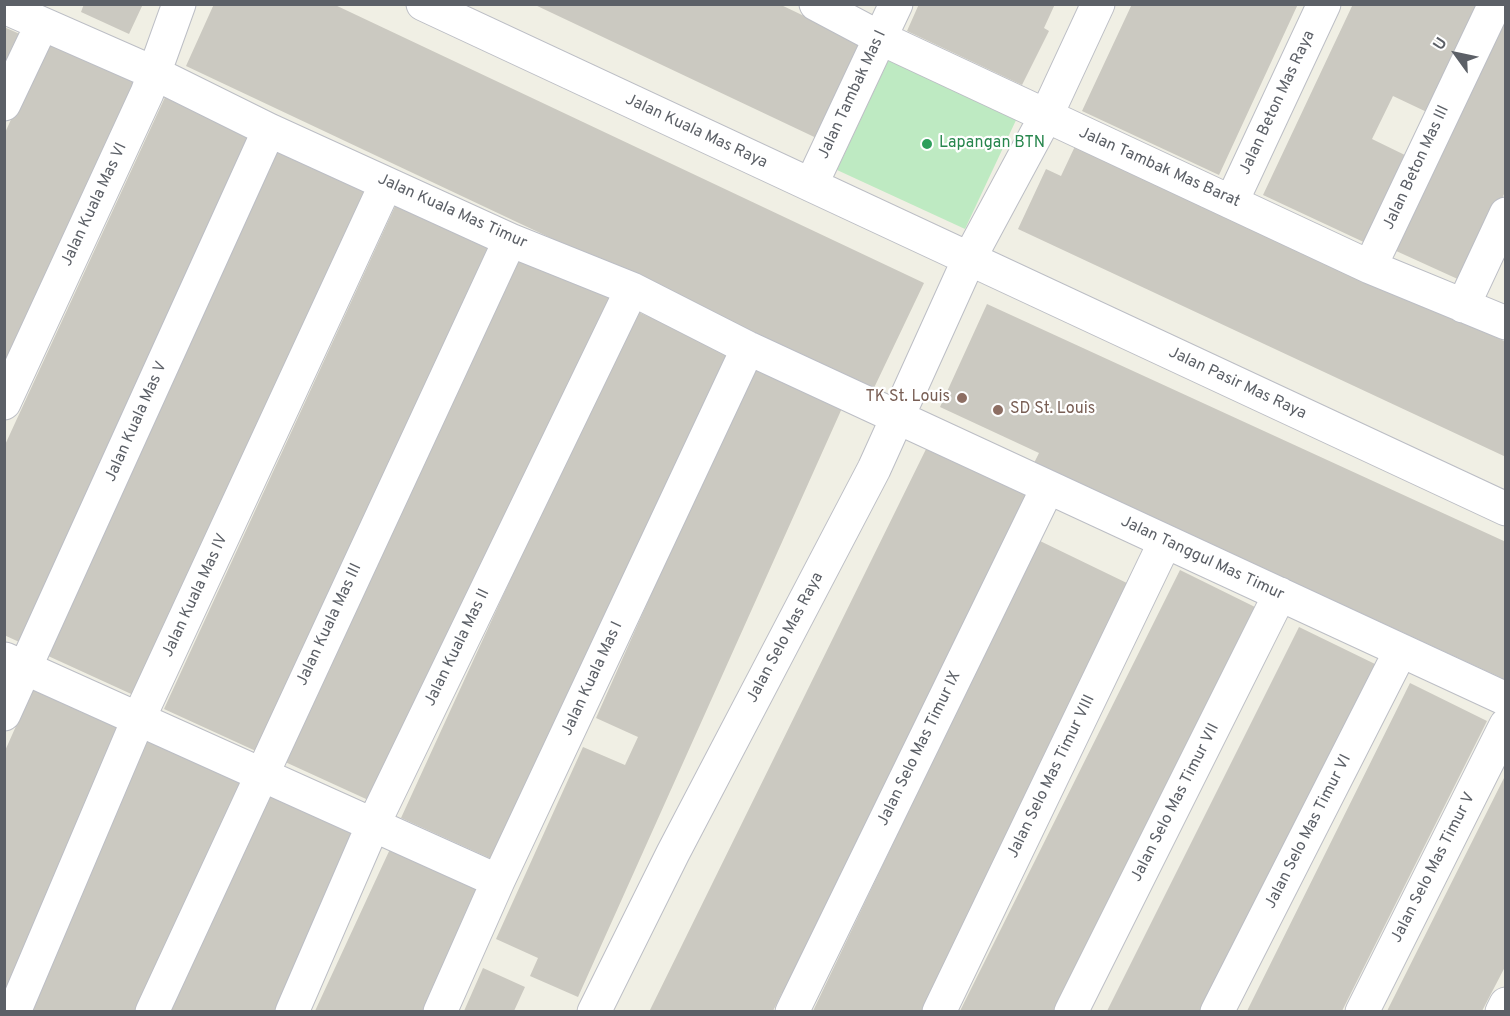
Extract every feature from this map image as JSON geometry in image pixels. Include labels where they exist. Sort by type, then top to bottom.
[{"type":"street","name":"Jalan Kuala Mas VI","points":[[4,403],[147,93],[152,72],[179,4]]},
{"type":"street","name":"Jalan Kuala Mas Raya","points":[[423,4],[969,260]]},
{"type":"street","name":"Jalan Tambak Mas Barat","points":[[816,4],[880,38],[1370,267],[1506,323]]},
{"type":"street","name":"Jalan Tambak Mas I","points":[[811,185],[896,4]]},
{"type":"street","name":"Jalan Selo Mas Raya","points":[[595,1011],[899,417],[969,260],[1046,116],[1098,4]]},
{"type":"street","name":"Jalan Beton Mas Raya","points":[[1232,201],[1324,4]]},
{"type":"street","name":"Jalan Beton Mas III","points":[[1370,267],[1495,4]]},
{"type":"street","name":"Jalan Kuala Mas Timur","points":[[4,7],[152,72],[270,130],[510,240],[632,289],[748,348],[899,417]]},
{"type":"street","points":[[4,104],[42,24]]},
{"type":"street","name":"Jalan Kuala Mas V","points":[[4,714],[15,663],[270,130]]},
{"type":"street","name":"Jalan Kuala Mas IV","points":[[14,1011],[138,720],[386,183]]},
{"type":"street","points":[[1463,306],[1506,214]]},
{"type":"street","name":"Jalan Kuala Mas III","points":[[152,1011],[259,775],[510,240]]},
{"type":"street","name":"Jalan Pasir Mas Raya","points":[[969,260],[1506,509]]},
{"type":"street","name":"Jalan Kuala Mas II","points":[[292,1011],[372,827],[632,289]]},
{"type":"street","name":"Jalan Kuala Mas I","points":[[440,1011],[498,881],[748,348]]},
{"type":"street","name":"Jalan Tanggul Mas Timur","points":[[899,417],[1400,652],[1506,699]]},
{"type":"street","name":"Jalan Selo Mas Timur IX","points":[[792,1011],[1048,488]]},
{"type":"street","name":"Jalan Selo Mas Timur VIII","points":[[939,1011],[1165,542]]},
{"type":"street","name":"Jalan Selo Mas Timur VII","points":[[1071,1011],[1280,594]]},
{"type":"street","name":"Jalan Selo Mas Timur VI","points":[[1217,1011],[1400,652]]},
{"type":"street","points":[[15,663],[372,827],[498,881]]},
{"type":"street","name":"Jalan Selo Mas Timur V","points":[[1362,1011],[1506,725]]},
{"type":"street","points":[[1502,1011],[1506,1004]]},
{"type":"green space","name":"Lapangan BTN","points":[[889,59],[1017,118],[965,229],[837,170]]},
{"type":"building","points":[[84,4],[143,4],[129,34],[81,12]]},
{"type":"building","points":[[214,4],[333,4],[924,283],[873,390],[186,66]]},
{"type":"building","points":[[533,4],[779,4],[867,46],[827,143]]},
{"type":"building","points":[[919,4],[1055,4],[1044,28],[1049,31],[1022,85],[907,31]]},
{"type":"building","points":[[1132,4],[1298,4],[1219,175],[1082,111]]},
{"type":"building","points":[[1353,4],[1483,4],[1431,114],[1393,96],[1372,139],[1411,158],[1370,245],[1263,195]]},
{"type":"building","points":[[1506,13],[1506,190],[1462,281],[1394,250]]},
{"type":"building","points":[[4,27],[22,35],[4,73]]},
{"type":"building","points":[[47,40],[142,84],[4,383],[4,135]]},
{"type":"building","points":[[166,95],[260,138],[28,646],[4,635],[4,447]]},
{"type":"building","points":[[1077,142],[1506,342],[1506,457],[1018,229],[1046,169],[1061,176]]},
{"type":"building","points":[[279,148],[373,191],[140,698],[46,655]]},
{"type":"building","points":[[397,202],[491,244],[258,752],[164,709]]},
{"type":"building","points":[[516,254],[610,297],[377,804],[283,761]]},
{"type":"building","points":[[987,304],[1506,542],[1506,680],[1034,463],[1039,453],[940,407]]},
{"type":"building","points":[[634,310],[729,353],[496,861],[401,818]]},
{"type":"building","points":[[753,366],[843,406],[578,997],[530,976],[538,958],[496,939],[583,747],[625,765],[638,737],[596,718]]},
{"type":"building","points":[[929,443],[1036,496],[789,997],[782,993],[773,1011],[650,1010]]},
{"type":"building","points":[[1038,540],[1131,585],[929,1011],[813,1011]]},
{"type":"building","points":[[1180,570],[1257,608],[1056,1011],[960,1011]]},
{"type":"building","points":[[1299,627],[1375,664],[1202,1011],[1107,1011]]},
{"type":"building","points":[[1410,683],[1487,721],[1342,1011],[1247,1011]]},
{"type":"building","points":[[33,688],[128,729],[4,1012],[4,753]]},
{"type":"building","points":[[146,741],[241,783],[140,1011],[27,1011]]},
{"type":"building","points":[[1506,774],[1506,965],[1482,1011],[1387,1011]]},
{"type":"building","points":[[267,794],[361,836],[282,1011],[168,1011]]},
{"type":"building","points":[[391,847],[485,890],[429,1011],[315,1011]]},
{"type":"building","points":[[483,968],[525,987],[514,1011],[464,1011]]},
{"type":"place","name":"Lapangan BTN","points":[[927,144]]},
{"type":"place","name":"TK St. Louis","points":[[962,398]]},
{"type":"place","name":"SD St. Louis","points":[[998,410]]}]
